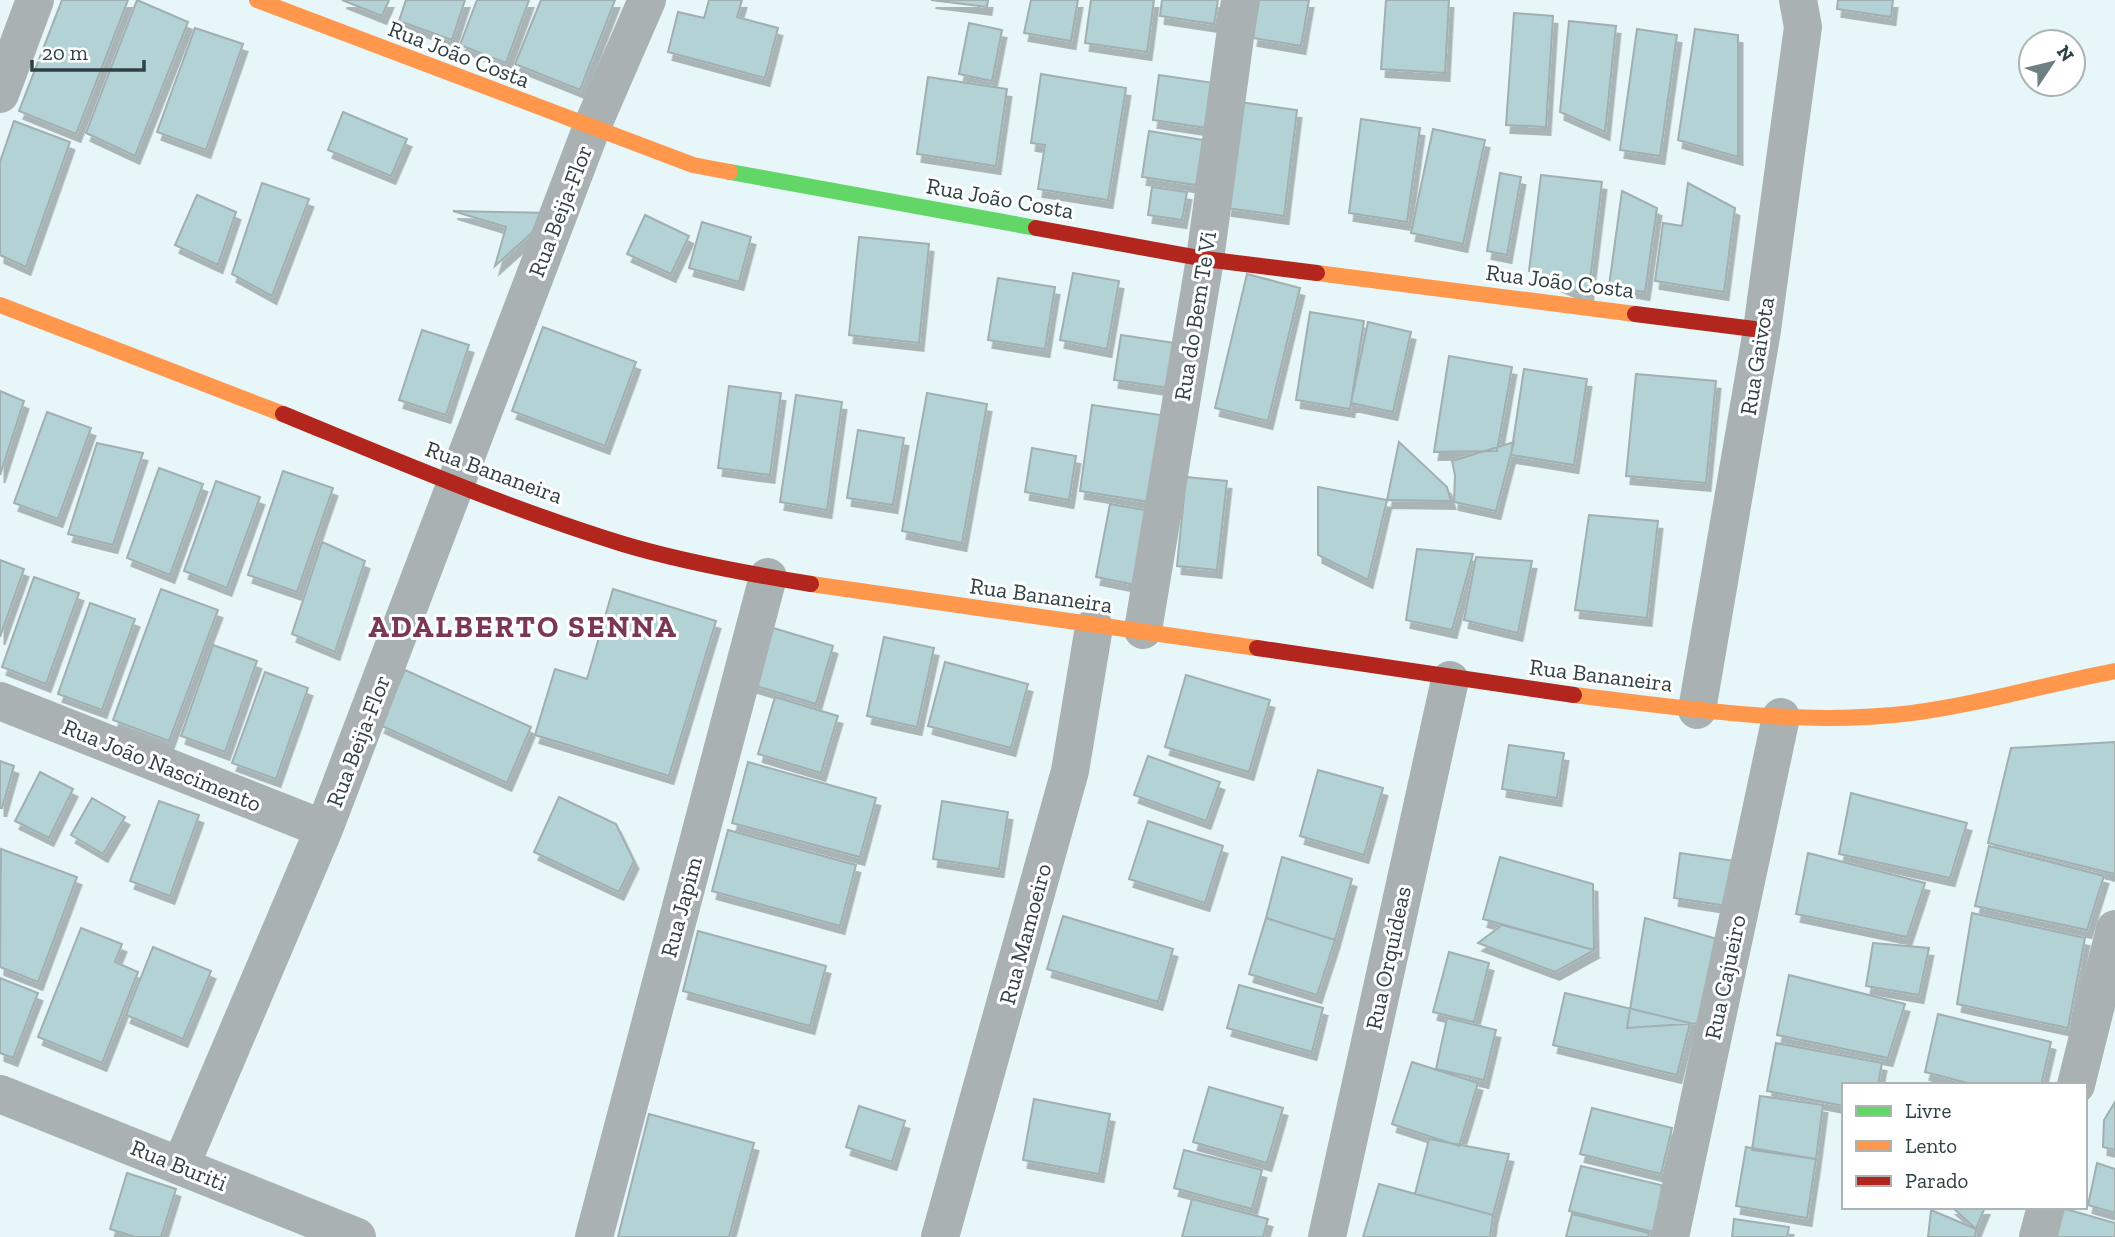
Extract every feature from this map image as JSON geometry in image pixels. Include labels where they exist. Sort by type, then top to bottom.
[{"type":"street","points":[[0,94],[35,0]]},
{"type":"street","name":"Rua João Costa","points":[[257,0],[693,166],[1205,259],[1762,330]]},
{"type":"street","name":"Rua Beija-Flor","points":[[181,1165],[324,829],[591,129],[647,0]]},
{"type":"street","name":"Rua do Bem Te Vi","points":[[1143,630],[1205,259],[1240,0]]},
{"type":"street","name":"Rua Gaivota","points":[[1697,710],[1762,330],[1803,27],[1798,0]]},
{"type":"street","name":"Rua Bananeira","points":[[0,305],[213,386],[456,484],[624,544],[768,577],[1094,627],[1143,630],[1450,680],[1697,710],[1781,717],[1882,716],[1968,704],[2115,671]]},
{"type":"street","name":"Rua Japim","points":[[594,1237],[768,577]]},
{"type":"street","name":"Rua Mamoeiro","points":[[940,1237],[1070,771],[1094,627]]},
{"type":"street","name":"Rua Orquídeas","points":[[1327,1237],[1450,680]]},
{"type":"street","name":"Rua João Nascimento","points":[[0,701],[324,829]]},
{"type":"street","name":"Rua Cajueiro","points":[[1670,1237],[1781,717]]},
{"type":"street","points":[[2076,1083],[2115,929]]},
{"type":"street","name":"Rua Buriti","points":[[0,1094],[357,1237]]},
{"type":"street","points":[[2038,1237],[2045,1209]]},
{"type":"building","points":[[62,0],[128,0],[76,134],[19,111]]},
{"type":"building","points":[[137,0],[188,22],[135,156],[86,133]]},
{"type":"building","points":[[342,0],[389,0],[382,16]]},
{"type":"building","points":[[406,0],[465,0],[452,40],[399,21]]},
{"type":"building","points":[[477,0],[529,0],[506,63],[460,45]]},
{"type":"building","points":[[541,0],[615,0],[580,90],[515,64]]},
{"type":"building","points":[[709,0],[742,0],[737,17],[778,28],[765,78],[668,52],[678,12],[704,18]]},
{"type":"building","points":[[931,0],[988,0],[987,7]]},
{"type":"building","points":[[1031,0],[1078,0],[1071,41],[1024,33]]},
{"type":"building","points":[[1091,0],[1154,0],[1147,52],[1085,43]]},
{"type":"building","points":[[1162,0],[1218,0],[1214,24],[1160,16]]},
{"type":"building","points":[[1259,0],[1309,0],[1301,46],[1253,38]]},
{"type":"building","points":[[1386,0],[1449,0],[1445,73],[1381,69]]},
{"type":"building","points":[[1838,0],[1893,0],[1891,17],[1837,9]]},
{"type":"building","points":[[1514,13],[1553,16],[1546,127],[1506,125]]},
{"type":"building","points":[[1569,21],[1616,26],[1605,132],[1560,112]]},
{"type":"building","points":[[969,23],[1002,30],[992,81],[959,74]]},
{"type":"building","points":[[195,28],[243,44],[206,150],[157,132]]},
{"type":"building","points":[[1637,29],[1677,35],[1660,156],[1620,150]]},
{"type":"building","points":[[1695,29],[1738,35],[1738,157],[1678,140]]},
{"type":"building","points":[[1041,74],[1126,88],[1108,200],[1038,189],[1045,145],[1031,143]]},
{"type":"building","points":[[1159,75],[1214,83],[1207,128],[1153,120]]},
{"type":"building","points":[[928,77],[1007,89],[996,166],[917,154]]},
{"type":"building","points":[[1239,102],[1297,110],[1284,216],[1227,208]]},
{"type":"building","points":[[343,112],[407,139],[391,176],[328,150]]},
{"type":"building","points":[[1361,119],[1420,128],[1407,222],[1349,213]]},
{"type":"building","points":[[14,121],[70,142],[26,267],[0,255],[0,162]]},
{"type":"building","points":[[1433,129],[1485,140],[1463,244],[1411,233]]},
{"type":"building","points":[[1149,131],[1203,140],[1196,185],[1142,177]]},
{"type":"building","points":[[1500,173],[1521,177],[1507,255],[1487,251]]},
{"type":"building","points":[[1541,175],[1602,182],[1588,297],[1529,271]]},
{"type":"building","points":[[262,183],[309,199],[272,296],[232,274]]},
{"type":"building","points":[[1688,183],[1735,208],[1724,292],[1655,281],[1663,223],[1682,226]]},
{"type":"building","points":[[1152,187],[1187,192],[1182,220],[1148,215]]},
{"type":"building","points":[[1622,191],[1657,208],[1645,292],[1609,286]]},
{"type":"building","points":[[197,195],[236,212],[218,265],[175,245]]},
{"type":"building","points":[[453,211],[554,213],[495,266],[506,227]]},
{"type":"building","points":[[645,215],[689,236],[671,274],[627,254]]},
{"type":"building","points":[[702,222],[751,237],[739,282],[689,268]]},
{"type":"building","points":[[859,237],[929,244],[919,343],[849,335]]},
{"type":"building","points":[[1073,273],[1119,281],[1107,349],[1060,340]]},
{"type":"building","points":[[1247,274],[1300,288],[1268,421],[1215,408]]},
{"type":"building","points":[[998,278],[1055,287],[1045,349],[988,340]]},
{"type":"building","points":[[1310,312],[1364,321],[1350,409],[1296,400]]},
{"type":"building","points":[[1368,322],[1411,332],[1393,412],[1351,403]]},
{"type":"building","points":[[543,327],[636,362],[605,446],[512,411]]},
{"type":"building","points":[[422,330],[469,345],[446,415],[399,400]]},
{"type":"building","points":[[1121,335],[1175,343],[1169,388],[1114,380]]},
{"type":"building","points":[[1449,356],[1512,367],[1497,451],[1434,452]]},
{"type":"building","points":[[1524,369],[1587,379],[1574,465],[1511,455]]},
{"type":"building","points":[[1636,374],[1716,381],[1706,483],[1626,476]]},
{"type":"building","points":[[729,386],[781,393],[770,475],[718,468]]},
{"type":"building","points":[[0,391],[24,401],[0,475]]},
{"type":"building","points":[[927,393],[987,404],[962,543],[902,531]]},
{"type":"building","points":[[796,395],[842,402],[827,510],[780,502]]},
{"type":"building","points":[[1092,405],[1161,415],[1149,502],[1080,491]]},
{"type":"building","points":[[47,412],[91,428],[58,519],[14,503]]},
{"type":"building","points":[[858,430],[904,438],[893,505],[847,498]]},
{"type":"building","points":[[1399,442],[1447,487],[1451,501],[1387,500]]},
{"type":"building","points":[[1514,442],[1496,511],[1454,502],[1455,475],[1452,461]]},
{"type":"building","points":[[97,443],[143,453],[113,545],[68,534]]},
{"type":"building","points":[[1032,448],[1076,456],[1069,500],[1025,492]]},
{"type":"building","points":[[159,468],[203,484],[170,575],[127,558]]},
{"type":"building","points":[[283,471],[333,488],[297,592],[248,575]]},
{"type":"building","points":[[1186,477],[1227,481],[1217,570],[1177,566]]},
{"type":"building","points":[[216,481],[260,497],[227,588],[184,571]]},
{"type":"building","points":[[1318,487],[1387,500],[1368,580],[1318,555]]},
{"type":"building","points":[[1110,504],[1150,511],[1136,585],[1096,577]]},
{"type":"building","points":[[1589,515],[1658,521],[1647,618],[1575,610]]},
{"type":"building","points":[[322,542],[365,561],[335,652],[292,634]]},
{"type":"building","points":[[1417,549],[1473,554],[1452,630],[1406,620]]},
{"type":"building","points":[[1476,557],[1532,561],[1518,633],[1464,620]]},
{"type":"building","points":[[0,560],[24,569],[0,637]]},
{"type":"building","points":[[34,577],[79,593],[46,684],[2,667]]},
{"type":"building","points":[[161,589],[218,610],[169,741],[113,720]]},
{"type":"building","points":[[613,589],[716,621],[669,776],[535,735],[555,669],[587,679]]},
{"type":"building","points":[[90,603],[135,619],[102,710],[58,694]]},
{"type":"building","points":[[770,627],[833,646],[816,704],[753,685]]},
{"type":"building","points":[[884,637],[934,648],[917,727],[867,716]]},
{"type":"building","points":[[213,645],[257,661],[225,752],[181,736]]},
{"type":"building","points":[[945,662],[1028,684],[1011,748],[928,726]]},
{"type":"building","points":[[405,670],[531,727],[507,783],[380,725]]},
{"type":"building","points":[[265,672],[308,688],[276,779],[232,763]]},
{"type":"building","points":[[1186,675],[1270,700],[1249,772],[1165,747]]},
{"type":"building","points":[[775,697],[838,716],[821,773],[758,754]]},
{"type":"building","points":[[2115,742],[2115,874],[1988,843],[2011,748]]},
{"type":"building","points":[[1509,745],[1564,753],[1557,798],[1502,789]]},
{"type":"building","points":[[1148,756],[1220,782],[1206,821],[1134,795]]},
{"type":"building","points":[[0,761],[14,766],[2,808],[0,808]]},
{"type":"building","points":[[748,762],[876,798],[860,857],[732,823]]},
{"type":"building","points":[[1318,770],[1383,788],[1364,855],[1300,836]]},
{"type":"building","points":[[40,772],[73,789],[49,838],[15,821]]},
{"type":"building","points":[[1851,793],[1967,823],[1950,878],[1839,854]]},
{"type":"building","points":[[559,797],[616,824],[634,861],[619,892],[534,852]]},
{"type":"building","points":[[92,798],[125,817],[103,854],[71,835]]},
{"type":"building","points":[[159,801],[199,815],[170,896],[130,881]]},
{"type":"building","points":[[942,801],[1008,812],[999,869],[933,859]]},
{"type":"building","points":[[1148,821],[1223,846],[1205,903],[1129,879]]},
{"type":"building","points":[[728,830],[856,865],[840,926],[712,891]]},
{"type":"building","points":[[1989,846],[2104,876],[2087,930],[1975,906]]},
{"type":"building","points":[[1,849],[77,877],[38,982],[0,967]]},
{"type":"building","points":[[1680,853],[1735,861],[1728,906],[1674,898]]},
{"type":"building","points":[[1808,853],[1925,883],[1907,937],[1796,914]]},
{"type":"building","points":[[1282,857],[1352,879],[1335,940],[1266,918]]},
{"type":"building","points":[[1500,857],[1593,884],[1594,950],[1483,919]]},
{"type":"building","points":[[1972,913],[2085,938],[2068,1028],[1957,1004]]},
{"type":"building","points":[[1063,916],[1173,949],[1158,1002],[1047,969]]},
{"type":"building","points":[[1266,918],[1335,940],[1317,995],[1249,974]]},
{"type":"building","points":[[1645,918],[1717,939],[1701,1023],[1627,1028]]},
{"type":"building","points":[[1502,925],[1594,950],[1555,972],[1478,943]]},
{"type":"building","points":[[81,928],[122,944],[115,962],[138,972],[102,1063],[38,1037]]},
{"type":"building","points":[[698,931],[826,966],[810,1026],[683,991]]},
{"type":"building","points":[[1873,943],[1929,948],[1919,995],[1866,986]]},
{"type":"building","points":[[153,947],[211,971],[183,1039],[126,1015]]},
{"type":"building","points":[[1449,952],[1489,963],[1474,1022],[1433,1012]]},
{"type":"building","points":[[1789,975],[1905,1004],[1888,1058],[1777,1035]]},
{"type":"building","points":[[0,978],[38,993],[13,1058],[0,1053]]},
{"type":"building","points":[[1239,985],[1323,1008],[1312,1052],[1227,1028]]},
{"type":"building","points":[[1565,993],[1690,1023],[1677,1075],[1553,1045]]},
{"type":"building","points":[[1938,1014],[2051,1042],[2041,1083],[1967,1083],[1925,1072]]},
{"type":"building","points":[[1447,1018],[1496,1030],[1484,1080],[1436,1069]]},
{"type":"building","points":[[1776,1043],[1882,1063],[1878,1083],[1842,1083],[1842,1106],[1767,1091]]},
{"type":"building","points":[[1412,1062],[1478,1083],[1459,1146],[1392,1124]]},
{"type":"building","points":[[1209,1087],[1283,1108],[1267,1163],[1193,1142]]},
{"type":"building","points":[[1760,1096],[1823,1105],[1816,1159],[1752,1150]]},
{"type":"building","points":[[1034,1099],[1110,1114],[1099,1174],[1023,1160]]},
{"type":"building","points":[[2115,1102],[2115,1150],[2103,1147],[2104,1120]]},
{"type":"building","points":[[859,1106],[905,1121],[892,1162],[846,1147]]},
{"type":"building","points":[[1592,1108],[1672,1128],[1661,1174],[1580,1154]]},
{"type":"building","points":[[649,1114],[754,1143],[729,1237],[618,1237]]},
{"type":"building","points":[[1429,1139],[1509,1154],[1493,1215],[1415,1194]]},
{"type":"building","points":[[1746,1147],[1816,1159],[1807,1218],[1736,1206]]},
{"type":"building","points":[[1184,1150],[1262,1170],[1252,1209],[1174,1188]]},
{"type":"building","points":[[2097,1163],[2115,1169],[2115,1213],[2088,1205]]},
{"type":"building","points":[[1581,1166],[1661,1185],[1670,1236],[1569,1211]]},
{"type":"building","points":[[127,1173],[176,1189],[161,1237],[135,1237],[110,1229]]},
{"type":"building","points":[[1379,1184],[1493,1215],[1490,1237],[1363,1237]]},
{"type":"building","points":[[1192,1199],[1268,1219],[1263,1237],[1182,1237]]},
{"type":"building","points":[[1954,1209],[1984,1209],[1976,1229]]},
{"type":"building","points":[[2062,1209],[2115,1223],[2115,1237],[2054,1237]]},
{"type":"building","points":[[1931,1210],[1976,1229],[1975,1237],[1928,1237]]},
{"type":"building","points":[[1572,1214],[1649,1233],[1648,1237],[1566,1237]]},
{"type":"building","points":[[1734,1219],[1789,1227],[1787,1237],[1732,1237]]},
{"type":"traffic: fast","points":[[730,172],[1036,228]]},
{"type":"traffic: slow","points":[[257,0],[693,165],[730,172]]},
{"type":"traffic: slow","points":[[1317,273],[1635,314]]},
{"type":"traffic: slow","points":[[0,305],[283,414]]},
{"type":"traffic: slow","points":[[811,584],[1257,648]]},
{"type":"traffic: slow","points":[[1574,695],[1743,714],[1870,717],[1963,704],[2115,671]]},
{"type":"traffic: jam","points":[[1036,228],[1205,259],[1317,273]]},
{"type":"traffic: jam","points":[[1635,314],[1762,330]]},
{"type":"traffic: jam","points":[[283,414],[494,499],[623,544],[716,567],[811,584]]},
{"type":"traffic: jam","points":[[1257,648],[1574,695]]},
{"type":"district","name":"ADALBERTO SENNA","points":[[523,627]]}]
